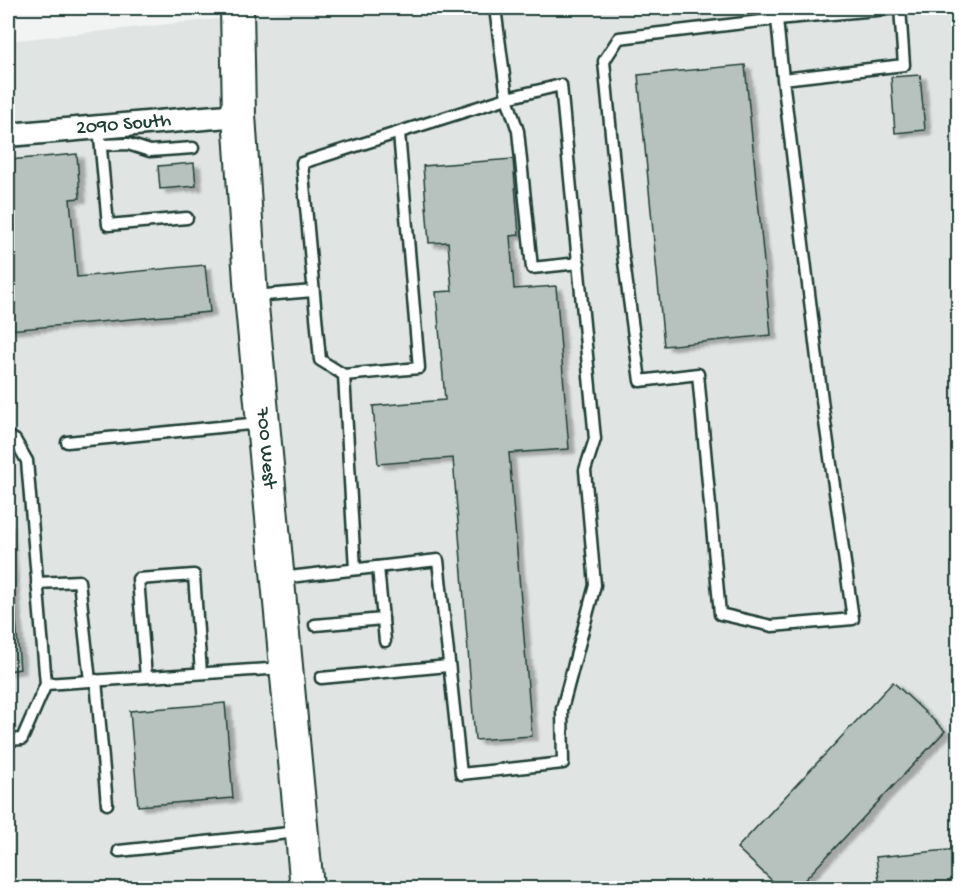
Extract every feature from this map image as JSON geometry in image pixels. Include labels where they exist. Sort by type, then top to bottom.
[{"type":"street","name":"700 West","points":[[237,8],[239,115],[251,296],[307,888]]},
{"type":"street","name":"2090 South","points":[[8,135],[100,136],[239,115]]},
{"type":"lane","points":[[495,8],[507,98],[518,131],[532,268],[579,263]]},
{"type":"lane","points":[[777,13],[783,79],[823,408],[853,619],[772,626],[720,614],[698,374],[640,381],[622,247],[604,61],[619,38],[777,13],[899,8],[904,65],[783,79]]},
{"type":"lane","points":[[958,46],[958,58]]},
{"type":"lane","points":[[278,579],[438,561],[460,774],[563,763],[562,709],[595,585],[585,470],[595,439],[561,85],[507,98],[302,163],[320,360],[344,375],[419,368],[399,133]]},
{"type":"lane","points":[[187,218],[108,225],[100,136],[150,152],[193,148]]},
{"type":"lane","points":[[251,296],[313,291]]},
{"type":"lane","points":[[344,375],[355,569]]},
{"type":"lane","points":[[67,442],[263,422]]},
{"type":"lane","points":[[8,436],[15,440],[27,461],[46,684],[22,739],[8,740]]},
{"type":"lane","points":[[378,567],[385,641]]},
{"type":"lane","points":[[146,677],[138,579],[194,574],[201,674]]},
{"type":"lane","points":[[36,583],[79,581],[108,804]]},
{"type":"lane","points":[[315,625],[382,618]]},
{"type":"lane","points":[[321,678],[448,666]]},
{"type":"lane","points":[[46,684],[286,668]]},
{"type":"lane","points":[[119,850],[301,832]]},
{"type":"shaded area","points":[[322,8],[958,8],[958,888],[8,888],[8,41]]},
{"type":"building","points":[[745,65],[771,335],[664,346],[638,75]]},
{"type":"building","points":[[920,75],[925,130],[895,133],[891,77]]},
{"type":"building","points":[[77,154],[80,198],[70,199],[77,277],[205,265],[210,312],[9,330],[8,160]]},
{"type":"building","points":[[513,159],[519,235],[510,236],[514,289],[556,286],[569,449],[509,453],[532,736],[475,740],[453,458],[378,464],[373,406],[445,400],[436,292],[452,291],[448,242],[429,243],[423,166]]},
{"type":"building","points":[[194,163],[196,186],[160,189],[158,166]]},
{"type":"building","points":[[8,522],[20,669],[8,671]]},
{"type":"building","points":[[893,682],[945,731],[797,888],[780,888],[737,848]]},
{"type":"building","points":[[225,703],[233,798],[138,806],[130,711]]},
{"type":"building","points":[[958,849],[958,888],[880,888],[876,857]]},
{"type":"building","points":[[185,883],[185,888],[122,888]]}]
